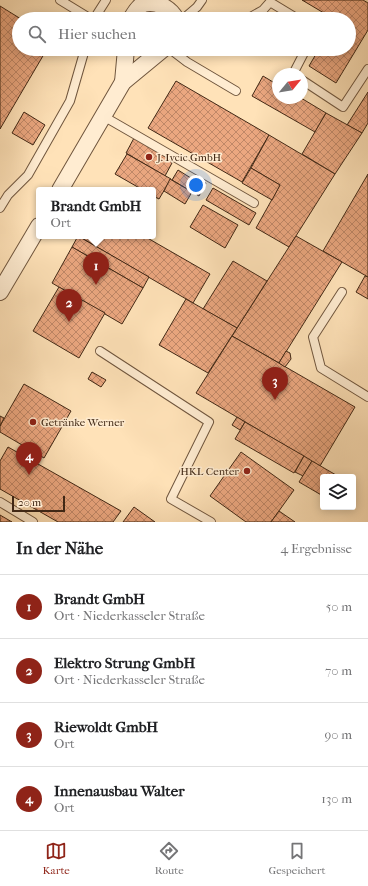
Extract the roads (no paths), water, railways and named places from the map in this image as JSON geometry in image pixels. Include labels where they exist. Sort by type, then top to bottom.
[{"type":"street","points":[[135,12],[144,3],[161,1],[172,12]]},
{"type":"street","points":[[123,82],[125,56]]},
{"type":"street","points":[[62,187],[123,82],[155,56]]},
{"type":"street","points":[[0,292],[36,231]]},
{"type":"lane","points":[[60,0],[80,12]]},
{"type":"lane","points":[[97,12],[106,0]]},
{"type":"lane","points":[[191,12],[202,0]]},
{"type":"lane","points":[[259,12],[270,2],[286,12]]},
{"type":"lane","points":[[0,208],[8,195],[28,175],[70,101],[83,56]]},
{"type":"lane","points":[[179,56],[236,91]]},
{"type":"lane","points":[[296,68],[302,56]]},
{"type":"lane","points":[[308,84],[343,107],[368,69]]},
{"type":"lane","points":[[104,116],[254,203]]},
{"type":"lane","points":[[342,292],[312,337],[321,368],[368,397]]},
{"type":"lane","points":[[100,351],[209,422],[171,500],[211,522]]},
{"type":"lane","points":[[0,502],[33,522]]},
{"type":"place","name":"J. Ivcic GmbH","points":[[149,157]]},
{"type":"place","name":"Brandt GmbH","points":[[96,285]]},
{"type":"place","name":"Elektro Strung GmbH","points":[[69,322]]},
{"type":"place","name":"Riewoldt GmbH","points":[[275,400]]},
{"type":"place","name":"Getränke Werner","points":[[33,422]]},
{"type":"place","name":"HKL Center","points":[[247,471]]},
{"type":"place","name":"Innenausbau Walter","points":[[29,475]]}]
